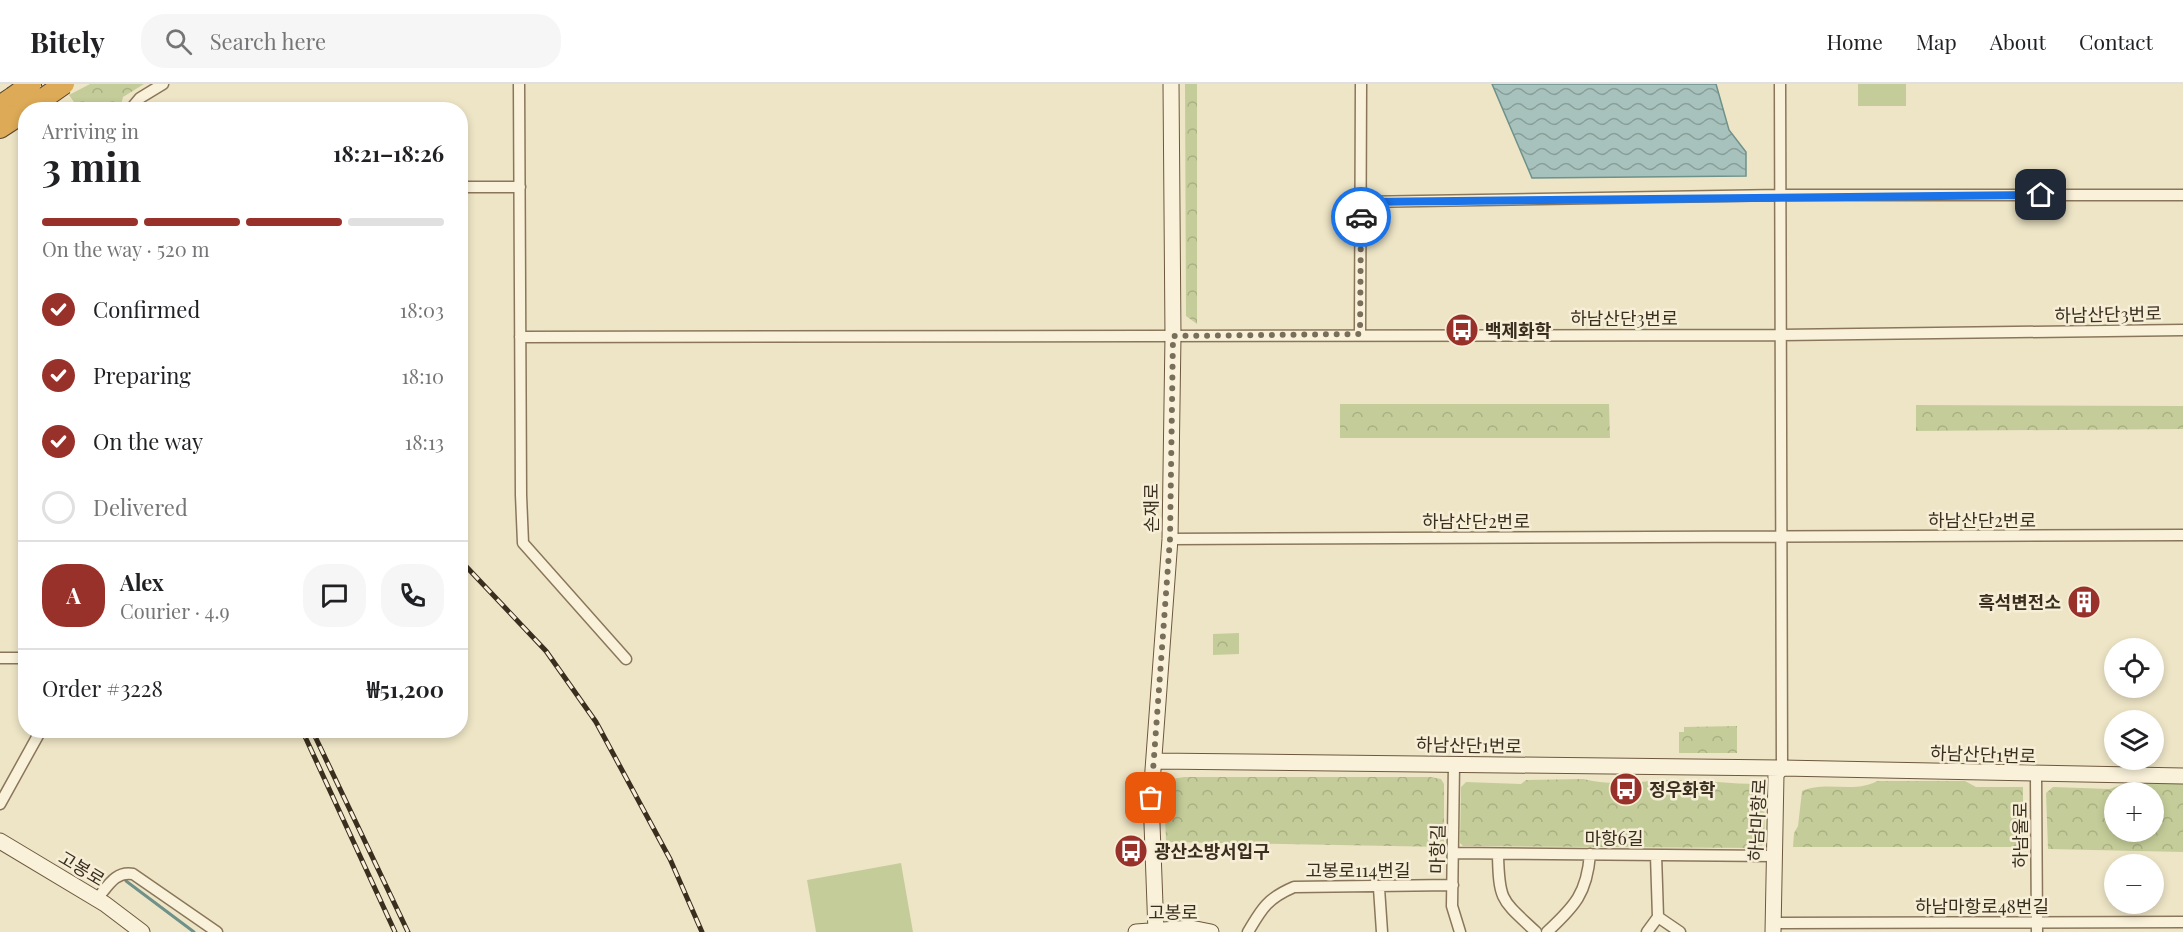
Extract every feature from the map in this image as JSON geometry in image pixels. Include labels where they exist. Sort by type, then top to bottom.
[{"type":"highway","points":[[21,102],[31,84]]},
{"type":"highway","points":[[28,102],[63,84]]},
{"type":"highway","points":[[0,128],[18,107]]},
{"type":"street","points":[[137,102],[162,84]]},
{"type":"street","points":[[519,84],[523,543],[626,659]]},
{"type":"street","name":"손재로","points":[[1156,931],[1151,798],[1170,539],[1173,336],[1171,84]]},
{"type":"street","points":[[1360,334],[1361,84]]},
{"type":"street","points":[[1780,84],[1782,768]]},
{"type":"street","points":[[468,188],[520,187]]},
{"type":"street","points":[[1361,202],[1780,195],[2183,195]]},
{"type":"street","name":"하남산단3번로","points":[[520,337],[1781,335],[2183,330]]},
{"type":"street","name":"하남산단2번로","points":[[1170,539],[2183,535]]},
{"type":"street","points":[[0,658],[18,658]]},
{"type":"street","points":[[0,804],[37,738]]},
{"type":"street","name":"하남산단1번로","points":[[1155,761],[1782,768],[2036,775],[2183,776]]},
{"type":"street","name":"마항길","points":[[1454,764],[1452,906],[1460,932]]},
{"type":"street","name":"하남마항로","points":[[1782,768],[1784,774],[1778,929],[1774,856],[1776,774],[1782,768]]},
{"type":"street","name":"하남울로","points":[[2036,775],[2037,927]]},
{"type":"street","name":"고봉로","points":[[0,841],[97,899],[142,932]]},
{"type":"street","name":"마항6길","points":[[1453,853],[1774,856]]},
{"type":"street","points":[[1547,932],[1582,895],[1588,876],[1590,854]]},
{"type":"street","points":[[1498,855],[1499,891],[1512,909],[1536,932]]},
{"type":"street","points":[[1647,932],[1658,917],[1656,855]]},
{"type":"street","points":[[97,899],[120,873],[133,874],[217,932]]},
{"type":"street","name":"고봉로114번길","points":[[1248,932],[1263,905],[1280,893],[1294,887],[1379,888],[1453,885]]},
{"type":"street","points":[[1379,888],[1382,932]]},
{"type":"street","points":[[1658,917],[1680,932]]},
{"type":"street","name":"하남마항로48번길","points":[[1778,929],[2037,927],[2183,922]]},
{"type":"street","name":"고봉로","points":[[1136,932],[1191,928],[1211,932]]},
{"type":"green space","points":[[90,84],[144,84],[123,97],[122,102],[74,102],[69,95]]},
{"type":"green space","points":[[1185,84],[1197,84],[1197,324],[1186,316]]},
{"type":"green space","points":[[1858,84],[1906,84],[1906,106],[1858,106]]},
{"type":"green space","points":[[1340,404],[1609,404],[1610,438],[1340,438]]},
{"type":"green space","points":[[1916,405],[2183,406],[2183,429],[1916,431]]},
{"type":"green space","points":[[1239,633],[1239,654],[1213,655],[1213,634]]},
{"type":"green space","points":[[1737,726],[1737,753],[1679,753],[1679,732],[1684,732],[1684,727]]},
{"type":"green space","points":[[1184,777],[1430,777],[1441,779],[1444,784],[1444,847],[1166,842],[1164,789],[1172,779]]},
{"type":"green space","points":[[1583,779],[1606,783],[1676,780],[1760,784],[1764,800],[1765,842],[1760,848],[1463,846],[1460,843],[1461,787],[1466,782],[1521,784],[1526,780]]},
{"type":"green space","points":[[1877,781],[1965,781],[1976,787],[2023,787],[2023,847],[1793,847],[1802,791],[1821,787],[1868,785]]},
{"type":"green space","points":[[2164,784],[2183,784],[2183,852],[2048,849],[2046,793],[2053,787],[2104,789],[2104,842],[2164,842]]},
{"type":"green space","points":[[901,863],[913,932],[816,932],[807,880]]},
{"type":"water","points":[[1492,84],[1716,84],[1729,130],[1746,152],[1746,176],[1532,178]]},
{"type":"waterway","points":[[126,881],[194,932]]},
{"type":"railway","points":[[39,84],[46,102]]},
{"type":"railway","points":[[468,568],[546,651],[596,722],[670,859],[702,932]]},
{"type":"railway","points":[[306,738],[395,932]]},
{"type":"railway","points":[[316,738],[408,932]]},
{"type":"way so far","points":[[1151,798],[1170,539],[1173,336],[1360,334],[1361,217]]},
{"type":"place","name":"백제화학","points":[[1462,330]]},
{"type":"place","name":"흑석변전소","points":[[2084,602]]},
{"type":"place","name":"정우화학","points":[[1626,789]]},
{"type":"place","name":"광산소방서입구","points":[[1131,851]]},
{"type":"route","points":[[1361,217],[1361,202],[1780,195],[2041,195]]}]
